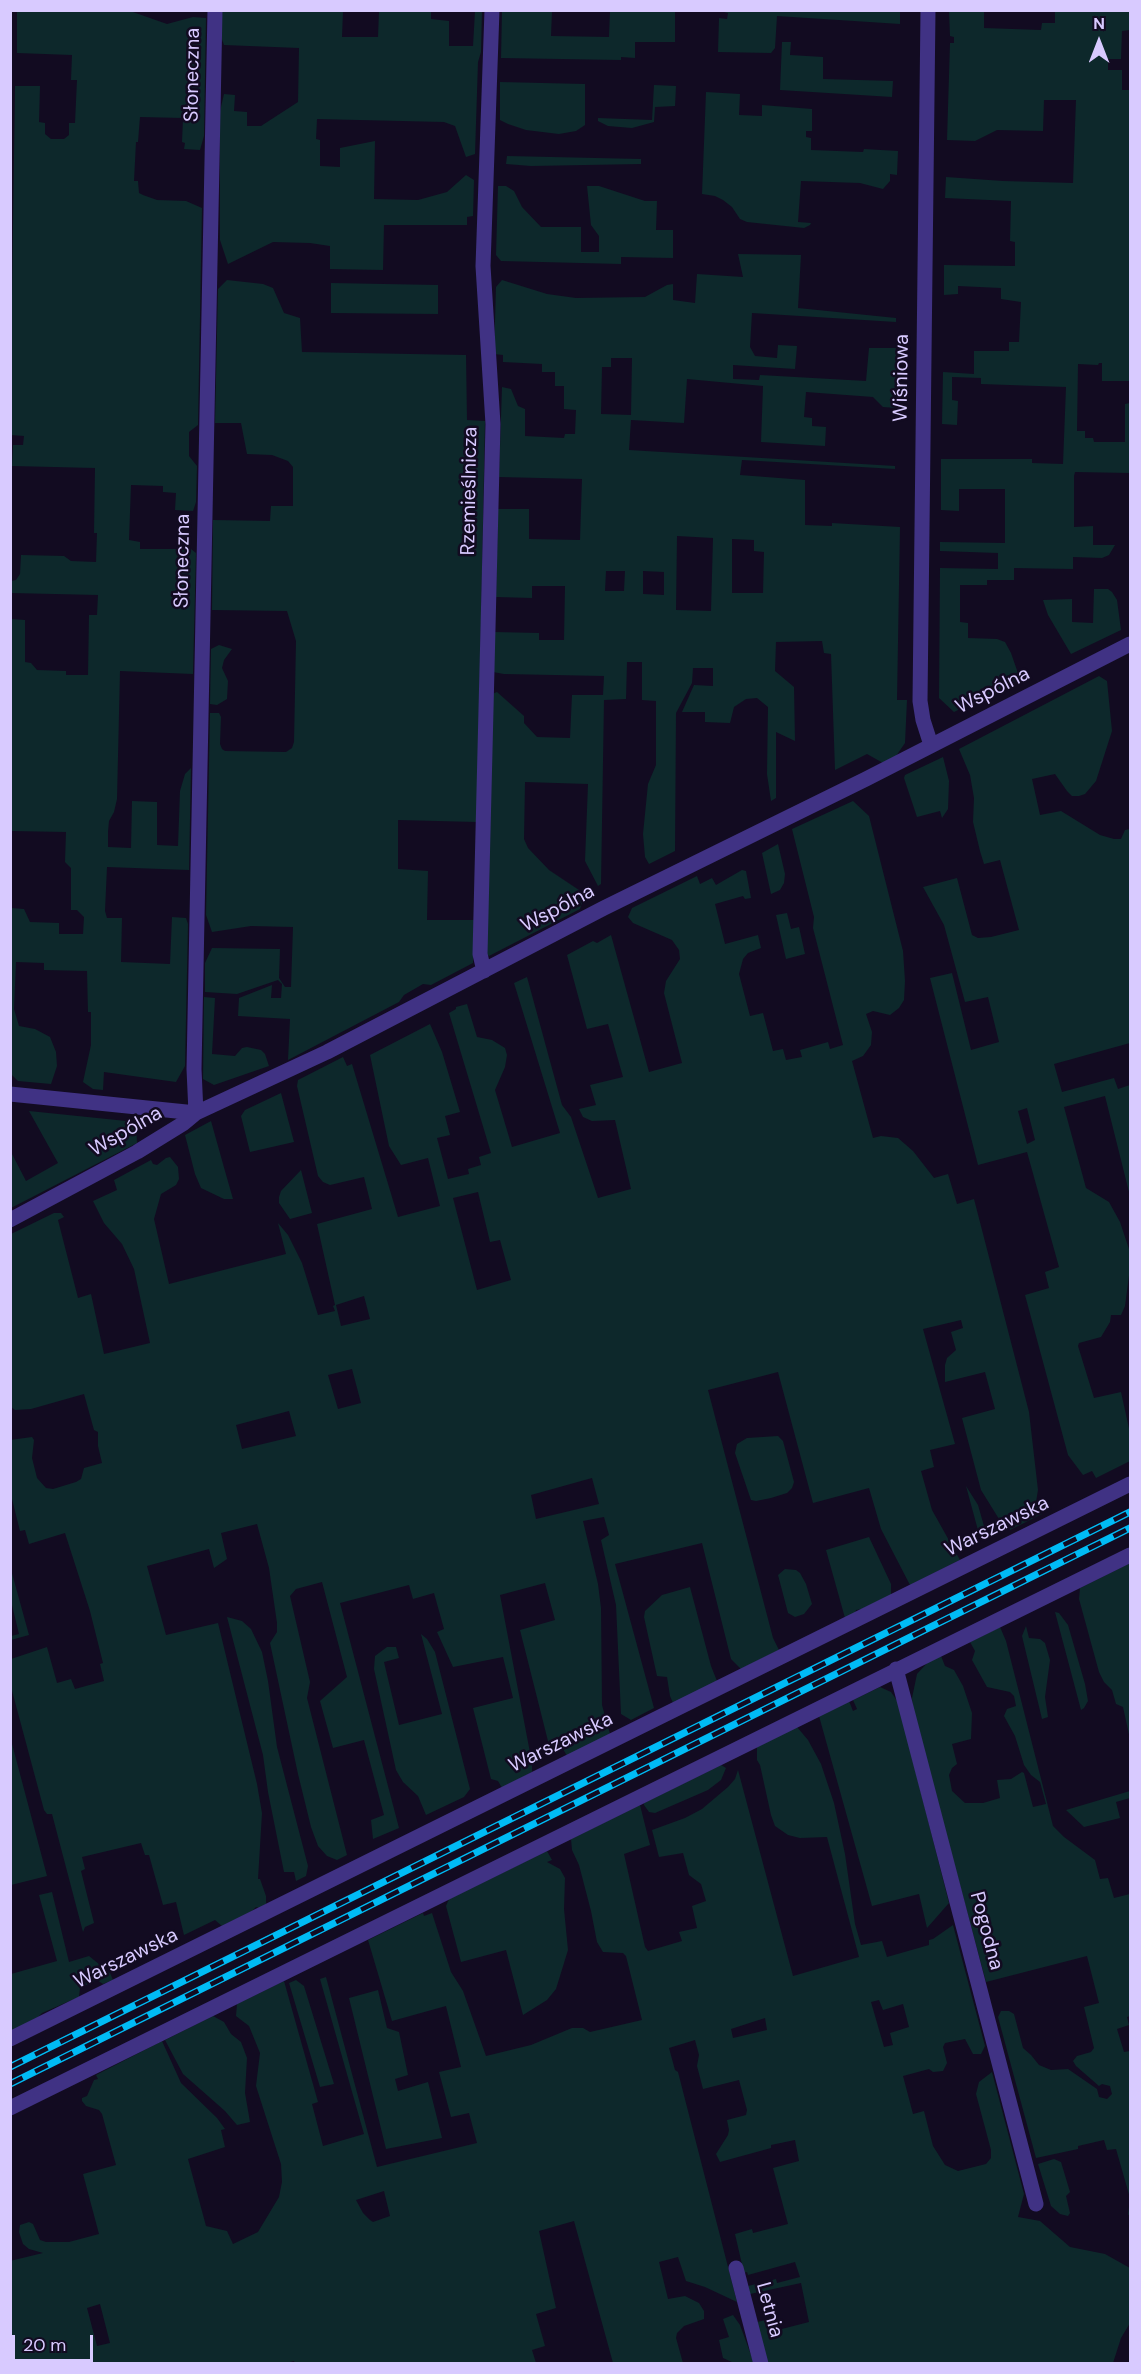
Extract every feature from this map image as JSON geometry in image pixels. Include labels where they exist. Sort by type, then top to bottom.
[{"type":"street","name":"Słoneczna","points":[[196,1113],[194,1069],[215,10]]},
{"type":"street","name":"Rzemieślnicza","points":[[484,971],[480,954],[493,424],[483,266],[492,10]]},
{"type":"street","name":"Wiśniowa","points":[[928,10],[920,701],[922,720],[932,745]]},
{"type":"street","name":"Wspólna","points":[[10,1220],[137,1152],[196,1113],[327,1052],[604,908],[1131,644]]},
{"type":"street","points":[[10,1094],[196,1113]]},
{"type":"street","name":"Warszawska","points":[[10,2039],[1131,1484]]},
{"type":"street","points":[[10,2108],[1131,1555]]},
{"type":"street","name":"Pogodna","points":[[896,1669],[1036,2204]]},
{"type":"street","name":"Letnia","points":[[736,2268],[761,2364]]},
{"type":"green space","points":[[716,10],[900,11],[900,24],[777,16],[775,48],[771,53],[718,52],[719,18],[727,19],[728,13]]},
{"type":"green space","points":[[17,11],[130,11],[167,24],[193,17],[206,18],[204,136],[200,150],[184,149],[183,118],[140,117],[134,181],[138,181],[139,193],[143,195],[157,200],[186,201],[202,208],[198,425],[189,432],[189,456],[197,466],[196,502],[193,511],[175,510],[176,493],[163,492],[163,486],[131,485],[129,540],[140,542],[140,549],[191,549],[196,553],[193,674],[120,671],[117,799],[109,821],[108,832],[108,847],[131,848],[132,801],[157,802],[157,845],[178,846],[180,791],[185,774],[191,768],[189,870],[107,867],[105,911],[107,918],[122,918],[121,962],[170,964],[172,917],[186,918],[188,924],[185,1066],[176,1082],[104,1072],[103,1090],[93,1089],[83,1082],[91,1045],[87,971],[44,970],[44,963],[16,962],[14,1009],[19,1026],[35,1029],[50,1037],[56,1052],[57,1066],[51,1084],[18,1081],[11,1074],[11,908],[24,909],[30,922],[59,923],[59,934],[83,934],[84,917],[77,910],[71,910],[71,868],[65,862],[66,832],[11,831],[11,619],[25,620],[25,662],[31,663],[37,670],[66,671],[66,675],[88,675],[89,615],[97,615],[98,595],[11,593],[11,581],[16,580],[20,574],[21,555],[64,556],[71,561],[96,562],[97,533],[94,533],[95,468],[12,466],[13,445],[23,445],[24,436],[10,435],[15,86],[40,86],[39,122],[45,123],[45,134],[51,139],[64,139],[69,135],[69,123],[75,123],[77,80],[71,80],[72,55],[17,53]]},
{"type":"green space","points":[[222,11],[343,11],[342,37],[378,37],[379,11],[431,11],[431,19],[449,21],[449,46],[473,46],[475,11],[482,11],[475,154],[466,157],[455,126],[444,122],[317,119],[316,139],[320,140],[320,166],[340,167],[340,148],[375,141],[374,199],[418,200],[447,192],[466,175],[474,180],[473,216],[467,217],[467,225],[384,225],[383,270],[330,269],[330,246],[310,243],[273,242],[228,264],[220,240],[220,111],[224,94],[235,95],[234,111],[247,112],[247,126],[261,126],[298,102],[299,48],[224,45],[221,37]]},
{"type":"green space","points":[[502,11],[552,11],[551,36],[609,37],[610,11],[675,11],[675,42],[635,42],[635,58],[621,57],[621,60],[501,58]]},
{"type":"green space","points":[[949,11],[984,11],[984,28],[1041,30],[1042,23],[1055,23],[1055,11],[1130,11],[1130,30],[1122,31],[1121,59],[1108,59],[1108,70],[1122,70],[1122,90],[1130,90],[1130,381],[1102,381],[1102,363],[1098,365],[1078,364],[1077,431],[1085,431],[1085,438],[1093,438],[1094,442],[1125,442],[1125,404],[1130,403],[1130,473],[1075,472],[1074,476],[1074,527],[1093,526],[1093,545],[1115,545],[1109,555],[1102,558],[1073,557],[1073,569],[1014,568],[1014,580],[987,580],[987,585],[960,585],[960,622],[968,623],[968,638],[997,639],[1005,642],[1020,679],[954,712],[939,698],[940,568],[998,569],[998,553],[940,551],[940,542],[1005,543],[1005,489],[959,489],[959,511],[941,510],[941,459],[1032,459],[1032,463],[1063,464],[1066,387],[981,384],[981,378],[952,377],[952,400],[958,401],[957,425],[942,424],[943,372],[974,374],[974,351],[1009,351],[1009,342],[1019,342],[1021,302],[1001,299],[1001,288],[958,286],[958,294],[944,295],[944,265],[1015,266],[1015,242],[1010,241],[1011,201],[945,198],[946,177],[1073,183],[1076,100],[1044,100],[1043,131],[997,130],[975,141],[947,140],[950,43],[954,43],[954,37],[950,36]]},
{"type":"green space","points":[[782,42],[791,42],[790,55],[823,57],[823,79],[893,81],[892,97],[780,90]]},
{"type":"green space","points":[[500,82],[585,84],[585,125],[576,131],[559,134],[526,130],[500,120]]},
{"type":"green space","points":[[654,85],[676,86],[675,106],[655,107],[654,122],[632,128],[608,126],[598,121],[598,118],[652,120]]},
{"type":"green space","points":[[706,92],[740,94],[739,115],[762,116],[762,105],[812,109],[812,131],[806,131],[806,137],[811,138],[811,150],[898,151],[897,175],[890,174],[890,181],[883,189],[860,183],[801,181],[798,222],[811,223],[804,228],[747,222],[740,219],[732,207],[723,200],[702,194]]},
{"type":"green space","points":[[507,156],[641,159],[641,164],[531,166],[506,164]]},
{"type":"green space","points":[[498,186],[506,186],[514,191],[522,207],[541,227],[581,227],[581,252],[599,252],[599,236],[591,225],[587,186],[599,186],[645,201],[657,201],[656,230],[673,230],[673,258],[621,257],[621,264],[501,261],[496,255]]},
{"type":"green space","points":[[738,254],[801,255],[798,308],[896,318],[896,322],[752,313],[750,347],[755,356],[777,358],[778,345],[797,346],[795,369],[733,365],[733,379],[759,380],[760,375],[866,381],[869,348],[896,348],[897,408],[883,407],[873,397],[806,392],[804,417],[812,418],[812,426],[826,427],[825,446],[761,442],[763,386],[687,379],[684,423],[631,420],[629,450],[895,466],[895,469],[742,460],[740,475],[805,480],[805,525],[832,526],[832,523],[900,527],[897,700],[907,700],[905,743],[896,756],[883,763],[867,754],[835,770],[831,654],[824,653],[822,641],[776,642],[775,671],[794,687],[795,741],[776,732],[776,798],[771,801],[767,774],[768,707],[757,698],[746,699],[734,707],[730,723],[705,722],[705,712],[682,712],[694,685],[713,686],[713,668],[693,668],[692,683],[676,713],[675,851],[649,864],[645,857],[643,834],[648,784],[656,765],[656,701],[642,700],[642,662],[627,662],[626,699],[604,700],[601,884],[598,886],[585,861],[588,784],[525,782],[524,839],[528,848],[549,870],[585,894],[580,909],[489,956],[485,953],[492,694],[497,692],[524,716],[524,723],[537,737],[570,738],[572,695],[603,695],[604,676],[493,672],[494,632],[539,633],[539,640],[564,640],[565,586],[532,586],[532,598],[496,597],[498,509],[529,509],[529,539],[580,540],[582,479],[499,477],[502,387],[511,389],[518,406],[525,409],[525,436],[564,438],[565,434],[575,434],[576,410],[564,409],[564,386],[555,386],[555,372],[542,372],[542,364],[503,362],[503,355],[494,354],[496,287],[502,280],[547,294],[576,298],[645,297],[673,284],[673,300],[695,303],[697,274],[743,277]],"holes":[[[611,358],[632,358],[631,415],[601,414],[602,367],[611,367]],[[677,536],[713,538],[711,611],[676,610]],[[732,539],[754,540],[754,551],[764,552],[763,593],[732,593]],[[606,571],[625,571],[624,591],[605,591]],[[643,571],[664,572],[664,595],[643,594]]]},
{"type":"green space","points":[[227,280],[263,284],[273,288],[284,313],[300,318],[302,352],[466,355],[467,420],[485,421],[477,822],[398,820],[398,869],[428,871],[427,920],[474,920],[473,963],[431,985],[423,984],[404,995],[399,1002],[288,1060],[290,1019],[238,1016],[239,998],[272,985],[271,998],[281,998],[282,984],[278,980],[237,994],[205,992],[205,963],[212,948],[280,949],[279,978],[285,987],[291,987],[293,927],[251,926],[212,932],[206,915],[210,713],[219,713],[221,717],[220,744],[225,751],[286,752],[292,748],[294,742],[296,641],[287,611],[212,610],[213,520],[270,521],[271,506],[293,506],[293,467],[288,461],[272,455],[247,454],[241,423],[215,423],[218,289]]},
{"type":"green space","points":[[331,283],[438,285],[438,314],[331,313]]},
{"type":"green space","points":[[1094,589],[1108,589],[1112,592],[1117,600],[1121,630],[1071,654],[1048,615],[1043,600],[1072,599],[1072,622],[1093,623]]},
{"type":"green space","points":[[219,645],[232,649],[224,660],[222,668],[228,681],[227,699],[217,705],[210,704],[211,649]]},
{"type":"green space","points":[[1099,676],[1107,681],[1112,731],[1096,781],[1085,794],[1072,796],[1055,774],[1032,779],[1040,815],[1061,811],[1100,835],[1114,839],[1121,839],[1125,830],[1130,829],[1130,1043],[1054,1064],[1062,1092],[1114,1078],[1118,1089],[1130,1085],[1130,1196],[1105,1096],[1064,1107],[1086,1188],[1109,1202],[1120,1222],[1129,1249],[1130,1268],[1125,1306],[1121,1315],[1111,1315],[1110,1322],[1101,1337],[1079,1343],[1078,1346],[1094,1398],[1121,1392],[1130,1433],[1130,1461],[1096,1478],[1092,1471],[1083,1475],[1068,1455],[1025,1295],[1049,1288],[1045,1272],[1059,1267],[1027,1152],[978,1165],[930,978],[952,973],[971,1050],[999,1042],[988,997],[965,1002],[944,925],[923,887],[957,878],[972,935],[978,938],[1019,930],[1000,860],[984,864],[973,822],[974,798],[970,775],[959,749]],"holes":[[[1027,1108],[1035,1140],[1027,1144],[1018,1111]]]},
{"type":"green space","points":[[943,757],[949,781],[948,809],[942,818],[940,811],[917,817],[905,775]]},
{"type":"green space","points":[[853,801],[869,816],[903,951],[904,1000],[899,1008],[890,1015],[873,1011],[866,1014],[872,1032],[871,1045],[863,1056],[852,1061],[873,1138],[881,1136],[898,1138],[913,1151],[934,1178],[948,1174],[957,1204],[974,1199],[1029,1412],[1038,1490],[1036,1502],[1042,1514],[1010,1530],[1005,1521],[999,1519],[981,1490],[962,1418],[995,1409],[985,1372],[945,1382],[947,1358],[956,1350],[951,1332],[963,1328],[961,1320],[923,1329],[955,1444],[930,1450],[934,1467],[921,1471],[932,1510],[960,1560],[910,1585],[881,1529],[869,1488],[813,1503],[778,1372],[708,1390],[773,1638],[779,1650],[741,1669],[731,1659],[702,1543],[615,1564],[654,1708],[631,1720],[621,1714],[616,1605],[601,1540],[609,1535],[604,1517],[583,1521],[598,1584],[601,1608],[602,1705],[610,1734],[567,1756],[562,1747],[551,1753],[520,1630],[555,1620],[545,1583],[500,1595],[532,1763],[532,1772],[502,1788],[498,1781],[491,1779],[473,1708],[513,1698],[503,1657],[453,1667],[437,1632],[444,1629],[434,1593],[413,1599],[409,1585],[340,1603],[399,1828],[373,1839],[371,1820],[384,1815],[364,1740],[333,1748],[320,1701],[347,1677],[322,1582],[296,1589],[290,1596],[310,1682],[307,1698],[347,1855],[337,1860],[327,1856],[318,1846],[298,1774],[270,1643],[277,1632],[277,1623],[269,1568],[257,1524],[221,1533],[227,1559],[214,1568],[209,1549],[147,1566],[166,1635],[218,1623],[262,1813],[258,1879],[260,1879],[266,1896],[266,1904],[222,1926],[215,1920],[184,1935],[176,1902],[163,1905],[149,1855],[145,1855],[141,1843],[82,1857],[85,1869],[81,1871],[94,1923],[85,1927],[83,1932],[52,1814],[47,1814],[44,1810],[11,1687],[11,1659],[47,1647],[57,1683],[71,1679],[75,1689],[104,1681],[100,1664],[103,1663],[90,1611],[65,1533],[29,1544],[25,1530],[20,1531],[11,1495],[10,1440],[32,1437],[34,1440],[32,1458],[37,1478],[46,1488],[53,1489],[76,1482],[81,1479],[84,1468],[102,1463],[98,1432],[94,1430],[84,1394],[31,1409],[15,1410],[11,1407],[11,1234],[54,1213],[61,1213],[64,1217],[58,1220],[78,1298],[91,1294],[104,1354],[150,1343],[134,1269],[122,1244],[104,1223],[93,1201],[117,1190],[114,1180],[151,1160],[157,1165],[170,1157],[178,1167],[179,1179],[176,1185],[161,1194],[154,1219],[169,1284],[286,1254],[278,1223],[288,1235],[302,1263],[318,1315],[335,1311],[317,1224],[372,1209],[364,1177],[330,1185],[318,1176],[297,1086],[298,1080],[343,1057],[347,1066],[352,1064],[398,1217],[440,1206],[428,1158],[401,1165],[389,1146],[370,1055],[430,1024],[442,1052],[460,1112],[445,1116],[450,1135],[437,1138],[448,1179],[469,1174],[468,1169],[481,1165],[479,1157],[491,1153],[449,1013],[456,1007],[467,1004],[477,1037],[492,1040],[505,1048],[507,1055],[505,1067],[495,1090],[512,1147],[560,1133],[514,983],[527,977],[562,1105],[571,1117],[598,1198],[631,1189],[615,1120],[592,1121],[583,1117],[579,1109],[596,1105],[590,1085],[623,1077],[608,1024],[587,1029],[567,955],[593,941],[597,943],[611,935],[649,1072],[682,1063],[664,993],[666,981],[680,959],[679,950],[672,940],[633,923],[628,917],[632,908],[697,876],[700,884],[712,878],[716,885],[742,870],[746,871],[751,898],[745,899],[743,896],[715,904],[725,944],[758,935],[761,948],[748,953],[743,959],[739,974],[750,1016],[763,1013],[773,1051],[783,1049],[786,1060],[802,1057],[800,1050],[828,1042],[830,1049],[843,1045],[813,928],[814,917],[792,829]],"holes":[[[478,1192],[490,1242],[500,1240],[511,1280],[477,1290],[453,1198]],[[364,1296],[370,1319],[341,1326],[336,1305]],[[352,1369],[361,1403],[338,1409],[328,1375]],[[289,1411],[296,1436],[242,1449],[236,1425]],[[592,1478],[599,1504],[536,1519],[531,1495]]]},
{"type":"green space","points":[[778,844],[785,874],[784,883],[780,890],[771,894],[762,853]]},
{"type":"green space","points":[[787,913],[791,929],[799,927],[805,954],[786,959],[776,915]]},
{"type":"green space","points":[[204,997],[215,998],[212,1054],[235,1056],[242,1048],[247,1047],[261,1050],[269,1066],[214,1085],[203,1079]]},
{"type":"green space","points":[[281,1093],[294,1142],[250,1152],[241,1116],[245,1110]]},
{"type":"green space","points":[[29,1111],[136,1122],[137,1143],[11,1208],[11,1152],[26,1181],[58,1163]]},
{"type":"green space","points":[[211,1121],[233,1199],[224,1199],[201,1188],[195,1174],[185,1135]]},
{"type":"green space","points":[[301,1170],[312,1213],[290,1219],[279,1203],[279,1197],[281,1191]]},
{"type":"green space","points":[[778,1436],[783,1441],[794,1482],[792,1488],[787,1493],[771,1498],[751,1500],[735,1453],[737,1444],[747,1438]]},
{"type":"green space","points":[[966,1486],[978,1505],[984,1526],[983,1532],[979,1534]]},
{"type":"green space","points":[[869,1537],[891,1584],[891,1595],[856,1610],[855,1613],[845,1618],[826,1550]]},
{"type":"green space","points":[[1130,1563],[1130,1739],[1123,1707],[1116,1704],[1112,1690],[1104,1682],[1099,1672],[1079,1599],[1080,1588]]},
{"type":"green space","points":[[10,1566],[29,1635],[11,1640],[11,1636],[19,1634],[11,1601]]},
{"type":"green space","points":[[785,1569],[796,1570],[800,1573],[812,1604],[804,1614],[795,1617],[788,1613],[778,1575]]},
{"type":"green space","points":[[690,1587],[717,1681],[673,1703],[667,1677],[657,1676],[644,1617],[645,1611],[662,1595]]},
{"type":"green space","points":[[1055,1612],[1059,1613],[1068,1625],[1085,1684],[1088,1701],[1081,1710]]},
{"type":"green space","points":[[227,1617],[242,1621],[251,1629],[262,1652],[277,1747],[308,1866],[306,1876],[296,1881],[294,1872],[284,1872],[263,1755]]},
{"type":"green space","points":[[1026,1626],[1029,1638],[1040,1639],[1045,1643],[1050,1660],[1045,1697],[1048,1717],[1042,1719],[1022,1636]]},
{"type":"green space","points":[[1000,1627],[1006,1641],[1053,1826],[1095,1860],[1100,1879],[1108,1878],[1114,1898],[1130,1894],[1130,2016],[1127,2017],[1129,2025],[1117,2029],[1124,2052],[1130,2051],[1130,2198],[1116,2149],[1107,2150],[1104,2140],[1078,2146],[1078,2149],[1036,2158],[998,2017],[1001,2011],[1014,2014],[1023,2048],[1039,2065],[1051,2070],[1068,2069],[1097,2089],[1099,2097],[1107,2099],[1112,2094],[1110,2086],[1102,2084],[1099,2086],[1073,2061],[1077,2056],[1091,2052],[1094,2048],[1084,2007],[1099,2003],[1087,1956],[986,1982],[913,1711],[912,1698],[917,1674],[928,1662],[941,1656],[945,1666],[954,1670],[963,1686],[972,1713],[971,1739],[952,1744],[957,1764],[949,1775],[952,1791],[965,1803],[983,1803],[1000,1798],[997,1780],[1011,1779],[1022,1772],[1033,1807],[1046,1804],[1040,1782],[1024,1765],[1015,1736],[1004,1716],[1007,1709],[1016,1706],[1014,1696],[1010,1692],[987,1687],[972,1660],[975,1651],[970,1642]]},
{"type":"green space","points":[[421,1634],[435,1652],[470,1789],[464,1797],[426,1815],[418,1796],[403,1782],[396,1770],[374,1669],[375,1656],[387,1647],[396,1647],[399,1658],[384,1662],[399,1725],[442,1714]]},
{"type":"green space","points":[[880,1687],[891,1692],[898,1702],[949,1903],[927,1928],[919,1894],[872,1906],[819,1716],[849,1701],[853,1711],[857,1709],[853,1700]]},
{"type":"green space","points":[[797,1727],[808,1740],[821,1764],[834,1803],[845,1854],[855,1924],[861,1945],[882,1941],[887,1957],[929,1945],[929,1940],[953,1925],[985,2046],[981,2054],[973,2054],[965,2039],[945,2043],[943,2047],[947,2063],[943,2071],[933,2072],[929,2069],[903,2076],[913,2114],[924,2111],[933,2146],[945,2165],[958,2171],[986,2164],[991,2158],[991,2150],[976,2094],[979,2082],[992,2072],[1024,2194],[1018,2217],[1040,2221],[1070,2247],[1105,2254],[1130,2268],[1130,2323],[1121,2338],[1113,2363],[767,2363],[757,2322],[771,2319],[774,2331],[809,2322],[801,2283],[750,2294],[748,2286],[776,2279],[777,2283],[800,2277],[795,2262],[748,2275],[747,2272],[744,2273],[735,2234],[752,2229],[753,2233],[788,2224],[773,2168],[799,2161],[795,2140],[771,2145],[771,2148],[720,2162],[716,2154],[728,2135],[727,2120],[746,2115],[747,2110],[739,2080],[703,2089],[697,2066],[699,2055],[695,2040],[669,2048],[675,2070],[678,2072],[737,2302],[686,2281],[678,2257],[659,2262],[668,2299],[685,2296],[699,2303],[704,2311],[704,2319],[684,2326],[677,2333],[676,2338],[683,2363],[613,2363],[574,2221],[539,2231],[556,2308],[536,2314],[545,2346],[532,2350],[536,2363],[295,2364],[294,2361],[282,2364],[11,2363],[10,2261],[43,2253],[29,2249],[23,2244],[19,2232],[20,2225],[29,2222],[33,2224],[40,2240],[46,2242],[69,2242],[99,2234],[83,2174],[116,2165],[102,2114],[99,2110],[86,2106],[82,2101],[82,2098],[87,2096],[94,2080],[98,2079],[96,2075],[162,2041],[181,2083],[217,2118],[225,2129],[221,2130],[225,2147],[188,2159],[206,2226],[227,2231],[233,2244],[258,2232],[279,2197],[282,2182],[281,2164],[256,2086],[260,2053],[249,2026],[236,2016],[237,2004],[284,1981],[318,2102],[312,2104],[323,2146],[364,2134],[320,1979],[326,1977],[377,2167],[477,2143],[469,2113],[451,2117],[439,2072],[461,2067],[446,2006],[392,2021],[368,1940],[423,1913],[424,1916],[432,1913],[451,1972],[463,1991],[486,2056],[531,2045],[572,2028],[583,2028],[590,2032],[642,2020],[626,1956],[623,1953],[603,1952],[597,1942],[571,1839],[640,1805],[650,1845],[624,1854],[645,1947],[648,1951],[682,1941],[679,1932],[697,1928],[692,1906],[706,1901],[701,1884],[689,1875],[683,1853],[659,1857],[652,1830],[702,1809],[728,1787],[735,1779],[738,1770],[793,1976],[859,1957],[827,1837],[800,1838],[788,1835],[775,1826],[757,1760],[757,1746]],"holes":[[[879,2000],[883,2010],[903,2004],[909,2027],[890,2033],[893,2045],[884,2047],[871,2002]],[[765,2018],[767,2030],[733,2038],[731,2029]],[[384,2191],[390,2216],[373,2222],[363,2213],[356,2200]],[[100,2304],[110,2343],[97,2346],[87,2308]]]},
{"type":"green space","points":[[11,1740],[47,1876],[10,1885]]},
{"type":"green space","points":[[721,1765],[726,1768],[721,1780],[708,1790],[655,1813],[649,1812],[644,1805],[644,1803]]},
{"type":"green space","points":[[1130,1791],[1130,1798],[1116,1802],[1120,1818],[1084,1827],[1066,1810]]},
{"type":"green space","points":[[547,1851],[552,1860],[547,1862],[560,1869],[565,1878],[564,1909],[568,1950],[556,1989],[547,2000],[523,2015],[506,1950],[461,1962],[446,1906],[449,1899]]},
{"type":"green space","points":[[52,1892],[69,1962],[89,1956],[110,1973],[113,1980],[103,1984],[97,1980],[80,1988],[79,1997],[42,2013],[11,2031],[11,1974],[57,1961],[39,1895]]},
{"type":"green space","points":[[296,1980],[304,1986],[334,2084],[320,2087],[289,1983]]},
{"type":"green space","points":[[378,1990],[387,2028],[399,2032],[408,2075],[395,2079],[398,2091],[428,2082],[442,2138],[386,2149],[349,1998]]},
{"type":"green space","points":[[213,2016],[224,2022],[231,2034],[241,2042],[247,2058],[245,2093],[250,2122],[237,2125],[225,2111],[183,2074],[165,2040]]},
{"type":"green space","points":[[1054,2159],[1061,2162],[1070,2192],[1066,2196],[1070,2213],[1068,2216],[1060,2214],[1051,2206],[1038,2164]]},
{"type":"green space","points":[[733,2315],[740,2325],[754,2363],[734,2363],[723,2358],[719,2340],[729,2337],[723,2319]]},
{"type":"railway","points":[[10,2067],[1130,1512]]},
{"type":"railway","points":[[10,2084],[1130,1528]]}]
